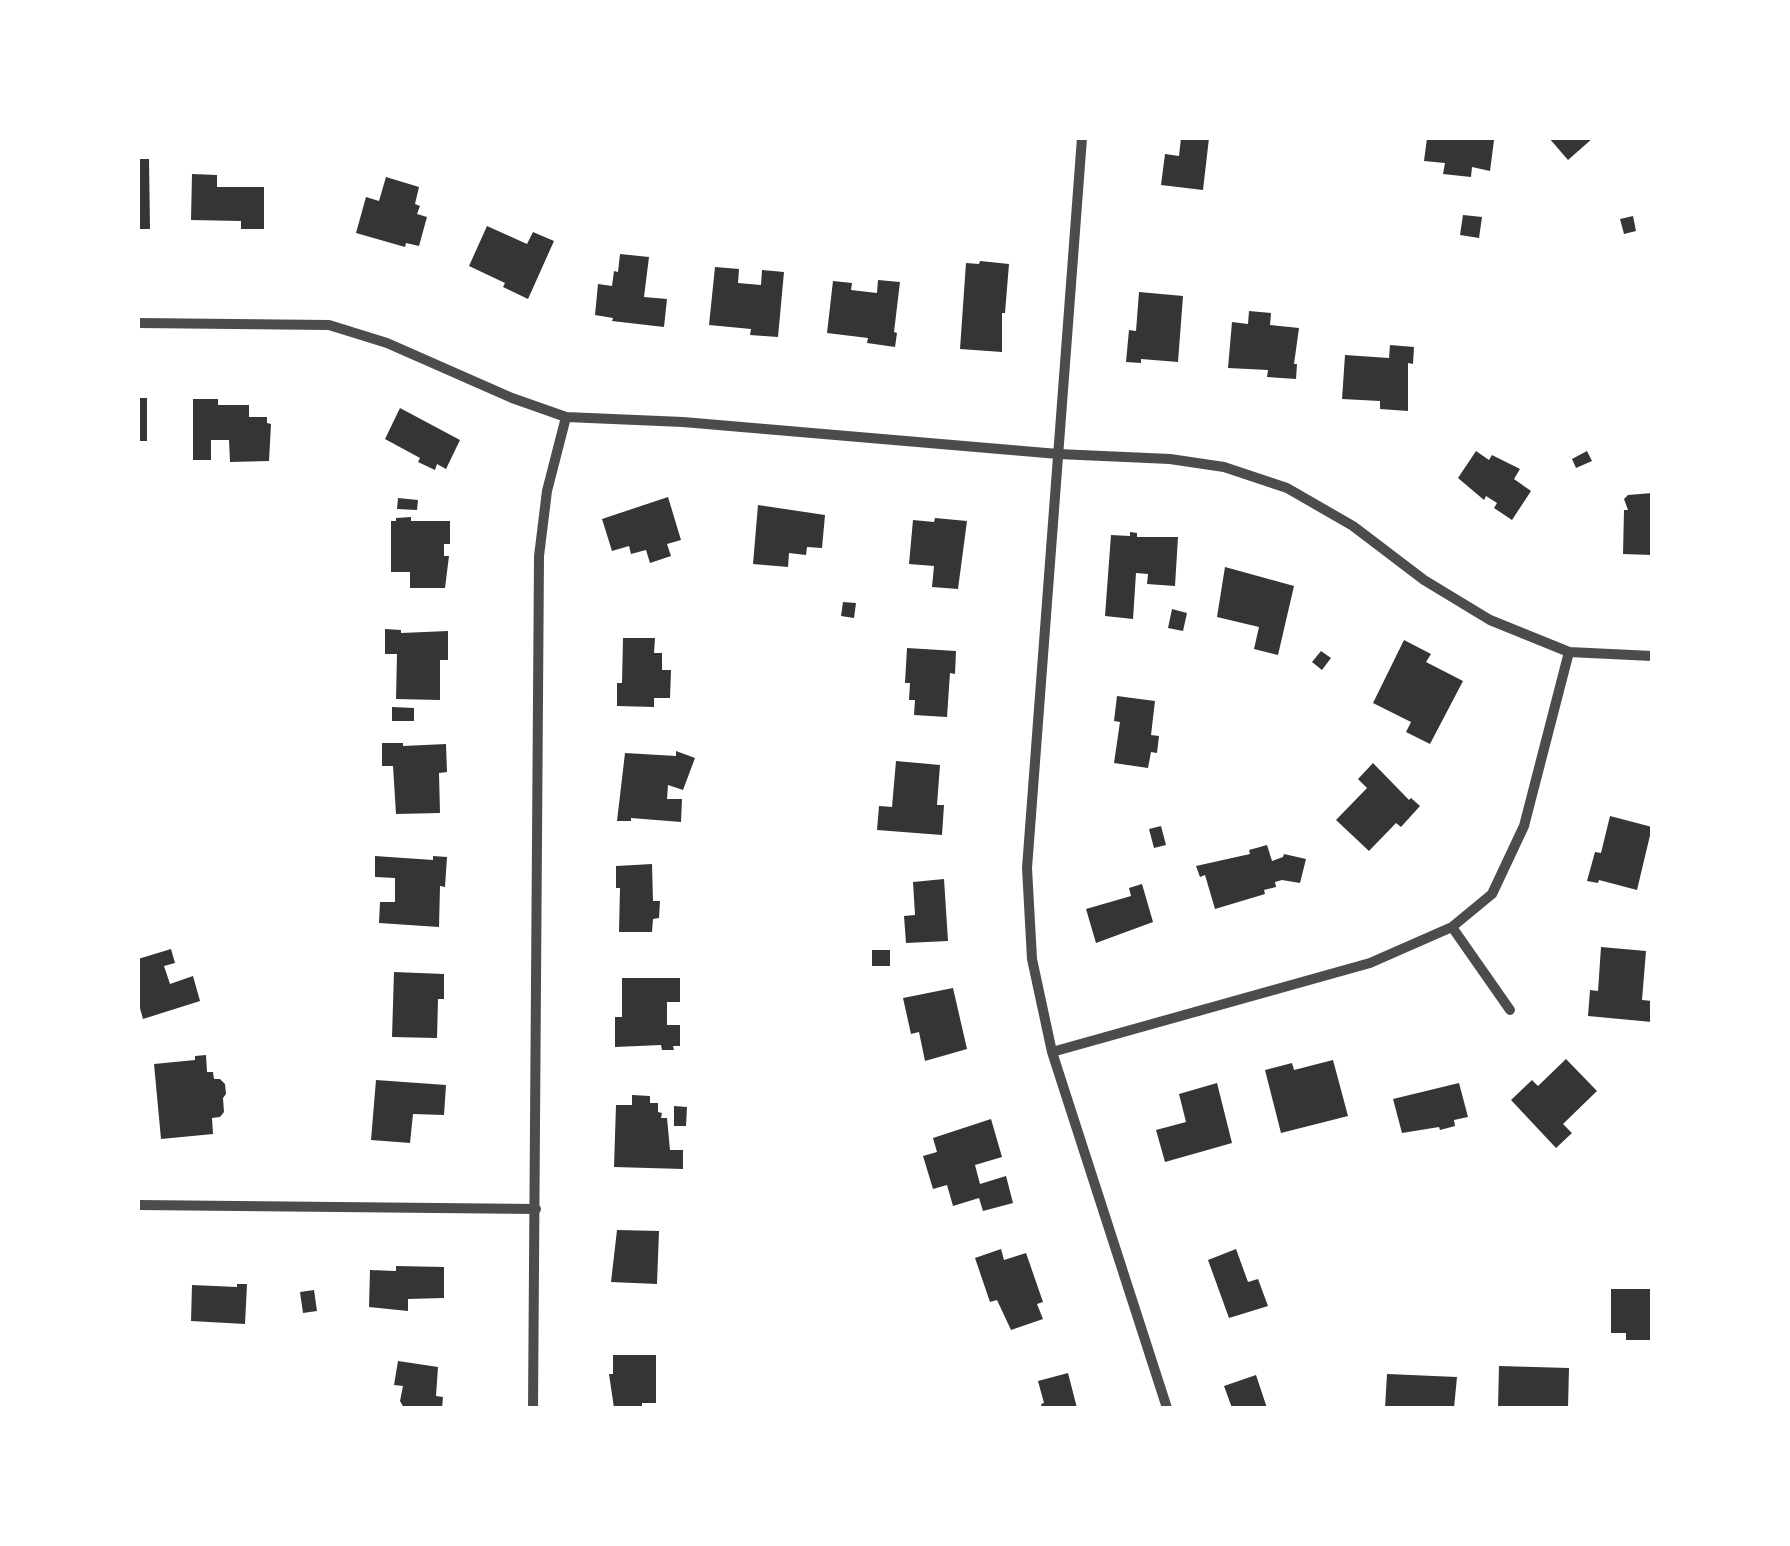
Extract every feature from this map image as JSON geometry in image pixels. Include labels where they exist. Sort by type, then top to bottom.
[{"type":"street","points":[[1082,138],[1027,868],[1032,959],[1052,1052],[1167,1408]]},
{"type":"street","points":[[138,323],[329,325],[387,342],[512,398],[566,416],[683,422],[1058,454],[1170,458],[1224,467],[1287,488],[1354,526],[1424,580],[1490,620],[1569,652],[1652,656]]},
{"type":"street","points":[[532,1408],[540,556],[547,491],[566,416]]},
{"type":"street","points":[[1052,1052],[1370,963],[1452,927],[1492,894],[1524,826],[1569,652]]},
{"type":"street","points":[[1452,927],[1510,1010]]},
{"type":"street","points":[[138,1204],[536,1209]]},
{"type":"building","points":[[1181,138],[1209,138],[1203,190],[1161,185],[1165,154],[1179,156]]},
{"type":"building","points":[[1427,138],[1494,140],[1490,171],[1472,167],[1471,177],[1443,174],[1445,163],[1424,161]]},
{"type":"building","points":[[1549,138],[1593,138],[1568,160]]},
{"type":"building","points":[[138,159],[149,159],[150,229],[138,229]]},
{"type":"building","points":[[192,174],[217,175],[217,187],[264,187],[264,229],[241,229],[241,221],[191,220]]},
{"type":"building","points":[[386,177],[419,187],[417,214],[427,217],[419,246],[406,243],[405,247],[356,233],[366,197],[379,201]]},
{"type":"building","points":[[1463,215],[1482,217],[1479,238],[1460,235]]},
{"type":"building","points":[[1633,216],[1636,231],[1624,234],[1620,219]]},
{"type":"building","points":[[487,226],[527,244],[533,232],[554,241],[528,299],[469,266]]},
{"type":"building","points":[[620,254],[649,257],[644,297],[667,299],[664,327],[595,315],[598,284],[612,286]]},
{"type":"building","points":[[966,263],[1009,264],[1002,313],[1002,352],[960,349]]},
{"type":"building","points":[[715,267],[739,269],[738,283],[761,285],[762,270],[784,272],[778,337],[750,335],[751,329],[709,325]]},
{"type":"building","points":[[878,280],[900,282],[895,347],[867,343],[868,338],[827,333],[833,281],[852,283],[851,290],[877,293]]},
{"type":"building","points":[[1139,292],[1183,296],[1178,362],[1126,362],[1129,330],[1136,331]]},
{"type":"building","points":[[1249,311],[1271,313],[1270,325],[1299,328],[1296,379],[1267,377],[1268,370],[1228,368],[1232,322],[1248,324]]},
{"type":"building","points":[[1390,345],[1414,347],[1413,364],[1408,363],[1408,411],[1380,409],[1380,401],[1342,399],[1345,355],[1389,358]]},
{"type":"building","points":[[138,398],[147,398],[147,441],[138,441]]},
{"type":"building","points":[[193,399],[218,399],[218,405],[249,405],[249,417],[267,417],[271,424],[269,461],[230,462],[229,440],[211,440],[211,460],[193,460]]},
{"type":"building","points":[[400,408],[460,440],[446,469],[437,464],[435,470],[418,462],[420,458],[385,439]]},
{"type":"building","points":[[1476,451],[1489,460],[1492,455],[1520,469],[1514,479],[1531,491],[1512,520],[1494,508],[1497,503],[1486,496],[1484,500],[1458,478]]},
{"type":"building","points":[[1587,451],[1592,461],[1576,468],[1572,459]]},
{"type":"building","points":[[1652,493],[1652,555],[1623,554],[1624,510],[1628,510],[1624,499],[1628,495]]},
{"type":"building","points":[[668,497],[681,540],[667,544],[671,556],[650,563],[646,550],[631,554],[629,546],[612,551],[602,519]]},
{"type":"building","points":[[398,498],[418,500],[417,510],[397,509]]},
{"type":"building","points":[[758,505],[825,515],[822,548],[807,547],[806,555],[789,553],[788,567],[753,564]]},
{"type":"building","points":[[411,517],[411,521],[450,521],[450,544],[444,544],[444,556],[449,556],[445,588],[410,588],[410,572],[391,572],[391,521]]},
{"type":"building","points":[[935,518],[967,521],[958,589],[932,587],[934,566],[909,564],[913,520],[934,522]]},
{"type":"building","points":[[1130,532],[1137,533],[1137,537],[1178,537],[1175,586],[1147,584],[1148,574],[1136,573],[1133,619],[1105,616],[1111,535],[1130,536]]},
{"type":"building","points":[[1225,567],[1294,586],[1278,655],[1254,649],[1259,627],[1217,617]]},
{"type":"building","points":[[843,602],[856,603],[854,618],[841,616]]},
{"type":"building","points":[[1172,609],[1187,613],[1183,631],[1168,628]]},
{"type":"building","points":[[385,629],[401,633],[448,631],[448,660],[440,660],[440,700],[396,699],[397,654],[385,654]]},
{"type":"building","points":[[623,638],[655,638],[654,653],[662,653],[662,670],[671,670],[670,698],[654,698],[654,707],[617,706]]},
{"type":"building","points":[[1404,640],[1431,654],[1426,662],[1463,681],[1430,744],[1406,732],[1411,722],[1373,703]]},
{"type":"building","points":[[907,648],[956,651],[947,717],[914,715],[915,700],[909,700],[910,683],[905,683]]},
{"type":"building","points":[[1321,651],[1331,658],[1322,670],[1312,662]]},
{"type":"building","points":[[1117,696],[1155,701],[1151,735],[1159,736],[1157,753],[1151,752],[1148,768],[1114,763],[1120,722],[1114,721]]},
{"type":"building","points":[[392,707],[414,708],[414,721],[392,721]]},
{"type":"building","points":[[382,743],[446,744],[447,772],[439,773],[440,813],[396,814],[393,766],[382,766]]},
{"type":"building","points":[[676,751],[695,758],[683,790],[668,785],[667,799],[682,799],[681,822],[631,818],[617,821],[625,753],[676,756]]},
{"type":"building","points":[[896,761],[940,765],[937,805],[944,805],[942,835],[877,830],[879,806],[892,807]]},
{"type":"building","points":[[1373,763],[1420,806],[1401,827],[1396,823],[1369,851],[1336,820],[1367,788],[1358,779]]},
{"type":"building","points":[[1610,816],[1652,827],[1637,890],[1599,880],[1587,881],[1595,852],[1601,853]]},
{"type":"building","points":[[1161,826],[1166,845],[1154,848],[1149,829]]},
{"type":"building","points":[[1267,845],[1272,861],[1284,854],[1306,859],[1300,883],[1275,882],[1276,887],[1264,890],[1265,894],[1215,909],[1205,875],[1200,877],[1196,866],[1250,854],[1249,850]]},
{"type":"building","points":[[375,856],[433,860],[433,856],[447,857],[445,887],[440,886],[439,927],[379,923],[380,902],[395,902],[395,878],[375,877]]},
{"type":"building","points":[[652,864],[653,901],[660,901],[659,918],[653,919],[652,932],[619,932],[616,866]]},
{"type":"building","points":[[944,879],[948,941],[906,943],[904,916],[915,915],[913,882]]},
{"type":"building","points":[[1142,884],[1153,922],[1096,943],[1086,909],[1131,896],[1129,888]]},
{"type":"building","points":[[1601,947],[1646,951],[1642,1000],[1652,1001],[1652,1022],[1588,1016],[1590,990],[1598,991]]},
{"type":"building","points":[[171,949],[175,963],[164,966],[170,984],[193,976],[200,1001],[143,1019],[138,1001],[138,959]]},
{"type":"building","points":[[872,950],[890,950],[890,966],[872,966]]},
{"type":"building","points":[[394,972],[444,974],[444,999],[438,999],[437,1038],[392,1037]]},
{"type":"building","points":[[622,978],[680,978],[680,1002],[667,1002],[667,1025],[680,1025],[680,1046],[673,1046],[674,1050],[662,1050],[661,1045],[615,1047],[615,1017],[622,1017]]},
{"type":"building","points":[[953,988],[967,1049],[925,1061],[919,1032],[911,1034],[903,998]]},
{"type":"building","points":[[206,1055],[207,1072],[213,1072],[214,1079],[225,1084],[226,1094],[224,1112],[212,1118],[213,1134],[161,1139],[154,1064],[195,1060],[195,1056]]},
{"type":"building","points":[[1566,1059],[1597,1091],[1563,1124],[1572,1133],[1556,1148],[1511,1100],[1532,1080],[1538,1086]]},
{"type":"building","points":[[1333,1060],[1348,1116],[1281,1133],[1265,1070],[1292,1063],[1294,1070]]},
{"type":"building","points":[[376,1080],[446,1085],[444,1115],[413,1114],[410,1143],[371,1140]]},
{"type":"building","points":[[1217,1083],[1232,1143],[1165,1162],[1156,1130],[1186,1122],[1179,1094]]},
{"type":"building","points":[[1459,1083],[1468,1117],[1454,1120],[1455,1126],[1440,1130],[1439,1127],[1402,1133],[1393,1099]]},
{"type":"building","points":[[632,1095],[650,1096],[650,1103],[658,1103],[661,1118],[667,1118],[670,1150],[683,1150],[683,1169],[614,1167],[616,1105],[632,1105]]},
{"type":"building","points":[[674,1106],[687,1107],[686,1126],[674,1126]]},
{"type":"building","points":[[991,1119],[1002,1157],[975,1165],[980,1184],[1006,1176],[1013,1203],[983,1211],[979,1198],[953,1206],[947,1185],[933,1189],[923,1156],[937,1152],[933,1138]]},
{"type":"building","points":[[617,1230],[659,1231],[657,1284],[611,1282]]},
{"type":"building","points":[[1001,1249],[1004,1260],[1026,1253],[1043,1302],[1037,1304],[1043,1319],[1011,1330],[997,1300],[990,1302],[975,1258]]},
{"type":"building","points":[[1236,1249],[1248,1282],[1258,1279],[1268,1306],[1229,1318],[1208,1260]]},
{"type":"building","points":[[396,1266],[444,1267],[444,1298],[408,1299],[408,1311],[369,1307],[370,1270],[396,1271]]},
{"type":"building","points":[[247,1284],[245,1324],[191,1321],[192,1285]]},
{"type":"building","points":[[1611,1289],[1652,1289],[1652,1340],[1626,1340],[1626,1333],[1611,1333]]},
{"type":"building","points":[[314,1290],[317,1311],[303,1313],[300,1292]]},
{"type":"building","points":[[613,1355],[656,1355],[656,1403],[642,1403],[642,1408],[614,1408],[609,1374],[613,1374]]},
{"type":"building","points":[[398,1361],[438,1367],[436,1396],[443,1397],[442,1408],[404,1408],[400,1401],[403,1386],[394,1385]]},
{"type":"building","points":[[1499,1366],[1569,1368],[1568,1408],[1498,1408]]},
{"type":"building","points":[[1068,1373],[1077,1408],[1042,1408],[1038,1381]]},
{"type":"building","points":[[1387,1374],[1457,1377],[1454,1408],[1385,1408]]},
{"type":"building","points":[[1256,1375],[1267,1408],[1232,1408],[1224,1386]]}]
